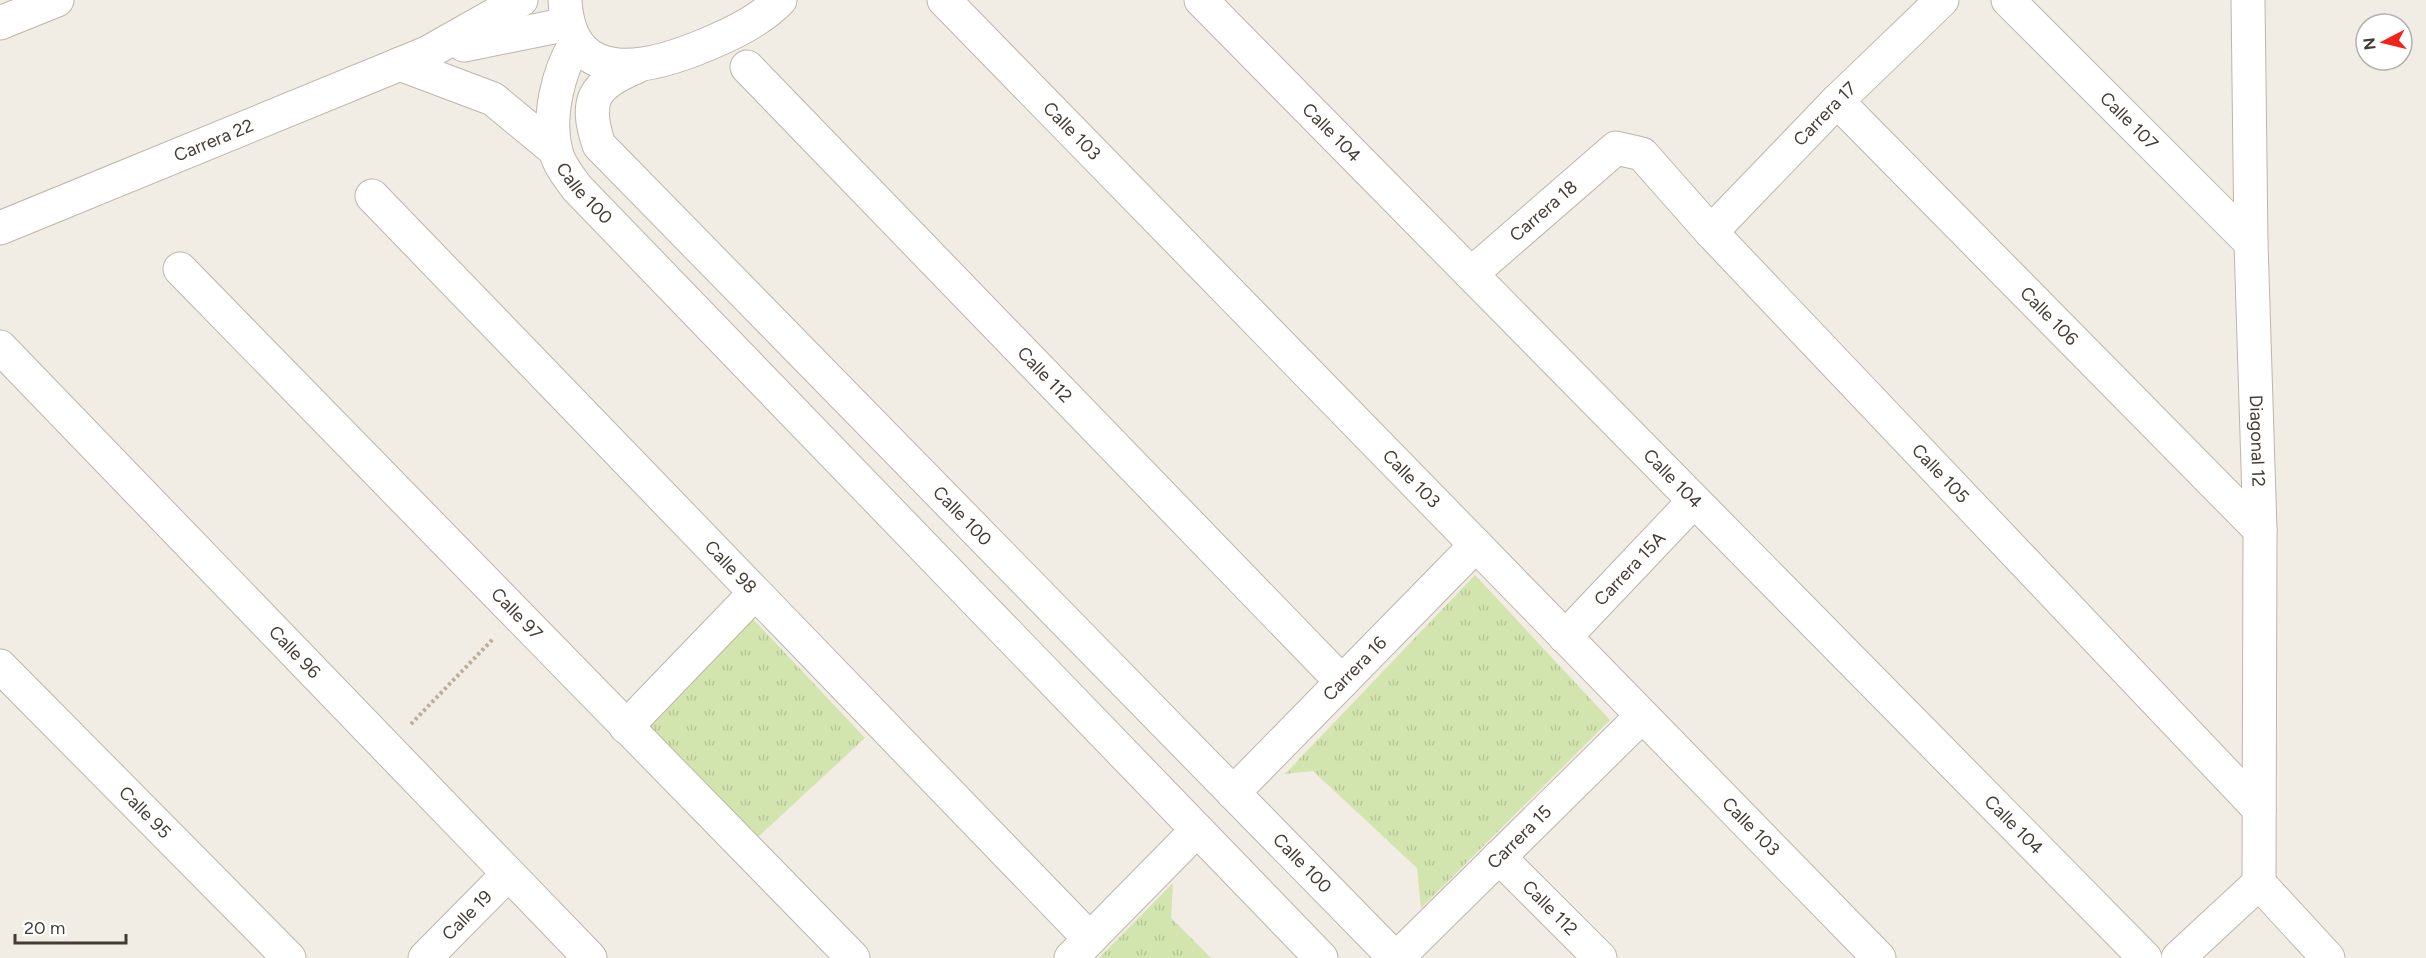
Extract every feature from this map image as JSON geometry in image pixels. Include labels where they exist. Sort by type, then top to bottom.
[{"type":"street","points":[[0,23],[57,0]]},
{"type":"street","name":"Carrera 22","points":[[0,228],[413,58],[521,0]]},
{"type":"street","points":[[570,22],[594,58],[610,64],[636,67],[684,55],[731,34],[772,8],[780,0]]},
{"type":"street","name":"Calle 103","points":[[944,0],[1879,958]]},
{"type":"street","name":"Calle 104","points":[[1201,0],[2145,958]]},
{"type":"street","name":"Carrera 17","points":[[1711,232],[1836,101],[1942,0]]},
{"type":"street","name":"Calle 107","points":[[2008,0],[2251,243]]},
{"type":"street","name":"Diagonal 12","points":[[2248,0],[2251,243],[2260,530],[2259,883]]},
{"type":"street","name":"Carrera 22","points":[[413,58],[570,22]]},
{"type":"street","name":"Calle 100","points":[[570,22],[566,60],[559,80],[554,123],[556,152],[563,168],[577,188],[1321,958]]},
{"type":"street","points":[[413,58],[493,99],[556,152]]},
{"type":"street","name":"Calle 100","points":[[636,67],[615,75],[602,85],[594,101],[592,123],[599,146],[1396,958]]},
{"type":"street","name":"Calle 112","points":[[747,67],[1342,682]]},
{"type":"street","name":"Calle 106","points":[[1836,101],[2260,530]]},
{"type":"street","name":"Carrera 18","points":[[1471,274],[1616,148]]},
{"type":"street","name":"Calle 105","points":[[1616,148],[1642,154],[1711,232],[2259,809]]},
{"type":"street","name":"Calle 98","points":[[372,196],[755,593],[1081,948]]},
{"type":"street","name":"Calle 97","points":[[180,269],[853,958]]},
{"type":"street","name":"Calle 96","points":[[0,347],[590,958]]},
{"type":"street","name":"Carrera 15A","points":[[1565,637],[1694,501]]},
{"type":"street","name":"Carrera 16","points":[[1233,793],[1476,545]]},
{"type":"street","points":[[626,727],[755,593]]},
{"type":"street","name":"Calle 95","points":[[0,666],[289,958]]},
{"type":"street","name":"Carrera 15","points":[[1396,958],[1642,716]]},
{"type":"street","points":[[1081,948],[1197,830]]},
{"type":"street","name":"Calle 112","points":[[1499,857],[1600,958]]},
{"type":"street","name":"Calle 19","points":[[425,958],[508,874]]},
{"type":"street","points":[[2178,958],[2259,883],[2328,958]]},
{"type":"path","points":[[387,748],[517,615]]},
{"type":"green space","points":[[1475,575],[1610,720],[1421,908],[1417,868],[1313,771],[1285,774]]},
{"type":"green space","points":[[752,618],[865,738],[757,838],[647,723]]},
{"type":"green space","points":[[1173,883],[1171,918],[1211,958],[1099,958]]}]
